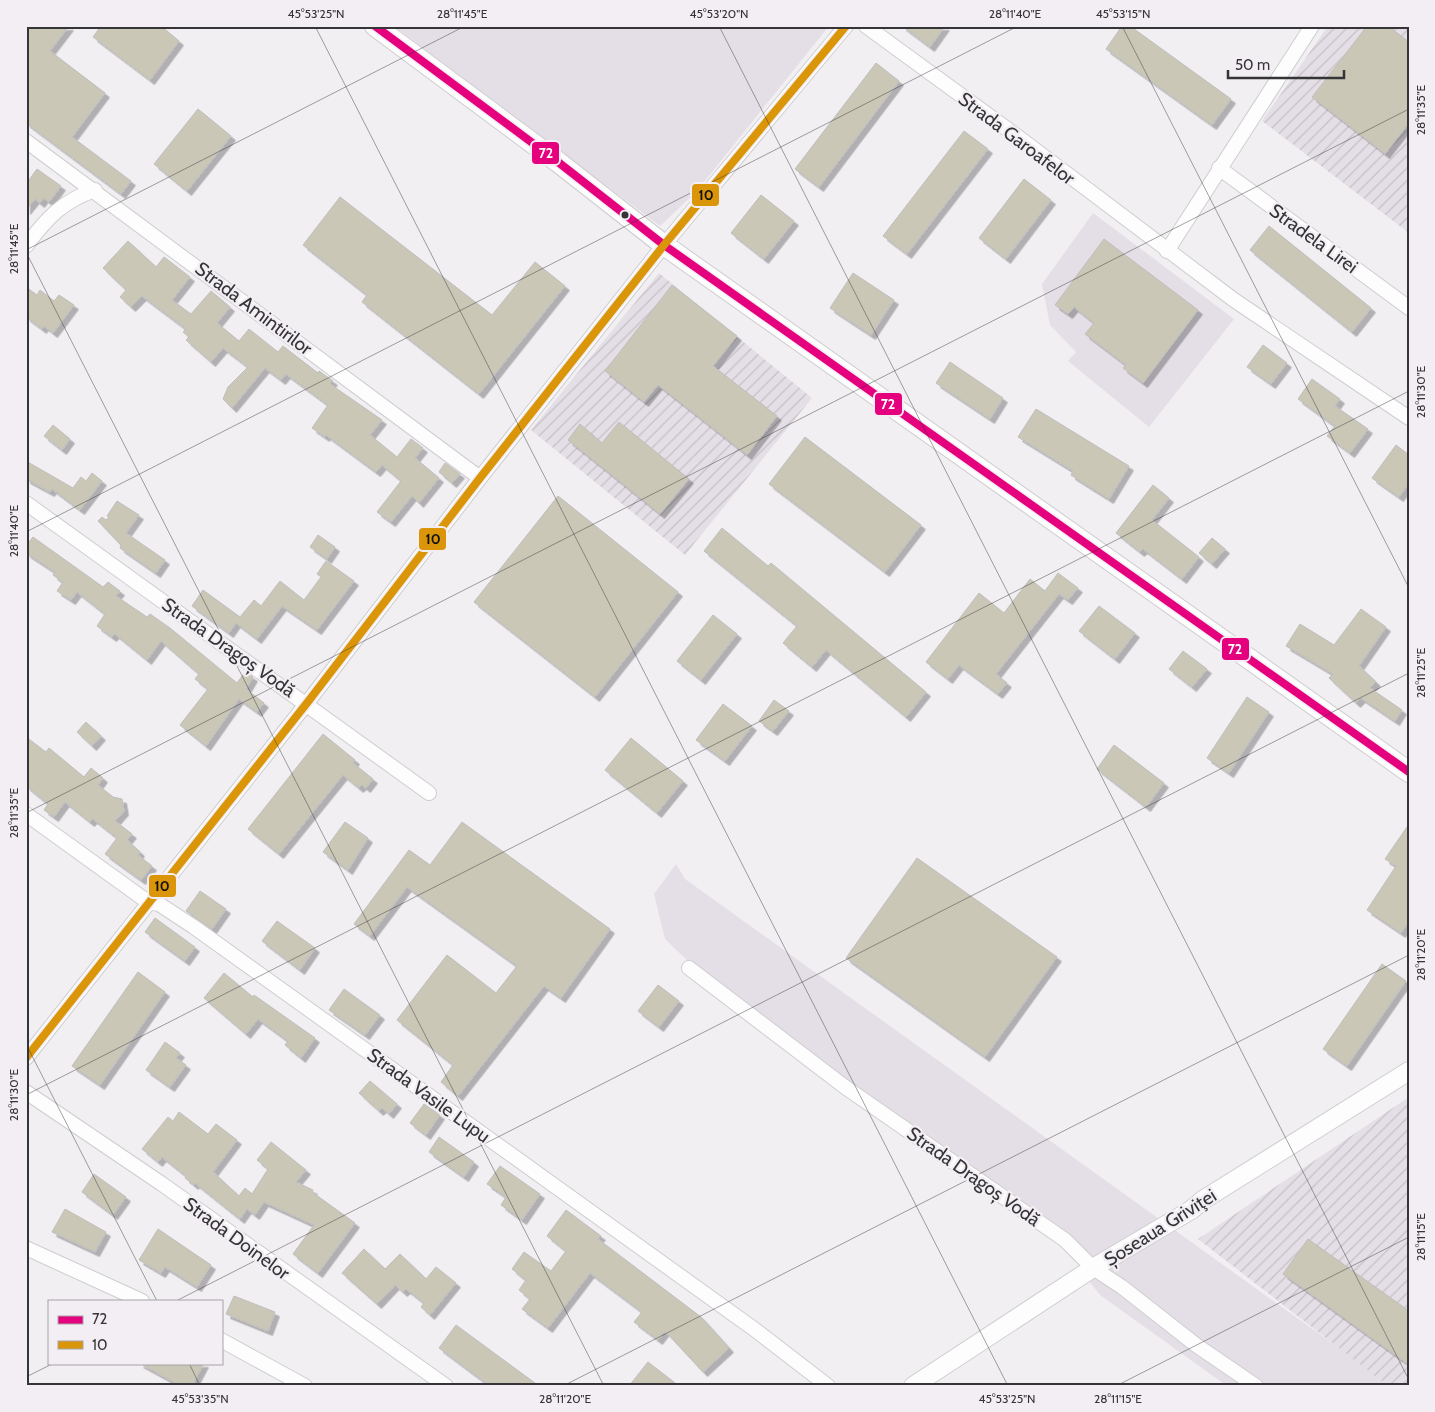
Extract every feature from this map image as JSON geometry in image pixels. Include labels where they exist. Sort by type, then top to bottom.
[{"type":"main road","points":[[375,26],[550,156],[664,245],[1409,772]]},
{"type":"street","points":[[26,1058],[307,703],[480,478],[664,245],[846,26]]},
{"type":"street","name":"Strada Garoafelor","points":[[866,26],[1014,134],[1234,300],[1409,418]]},
{"type":"street","points":[[1167,251],[1312,26]]},
{"type":"street","name":"Strada Amintirilor","points":[[26,141],[95,190],[480,478]]},
{"type":"street","name":"Stradela Lirei","points":[[1220,168],[1409,308]]},
{"type":"street","points":[[26,246],[58,208],[76,196],[95,190]]},
{"type":"street","name":"Strada Dragoș Vodă","points":[[26,503],[430,793]]},
{"type":"street","name":"Strada Vasile Lupu","points":[[26,814],[148,902],[160,904],[194,927],[754,1328],[828,1386]]},
{"type":"street","name":"Strada Dragoș Vodă","points":[[689,968],[845,1087],[1065,1240],[1093,1268],[1122,1287],[1196,1345],[1256,1386]]},
{"type":"street","name":"Șoseaua Griviţei","points":[[913,1386],[1093,1268],[1191,1210],[1203,1200],[1409,1071]]},
{"type":"street","name":"Strada Doinelor","points":[[26,1092],[162,1184],[446,1386]]},
{"type":"street","points":[[26,1248],[140,1300]]},
{"type":"street","points":[[222,1341],[305,1386]]},
{"type":"shaded area","points":[[394,26],[829,26],[696,192],[660,226]]},
{"type":"shaded area","points":[[1328,26],[1409,26],[1409,233],[1262,121]]},
{"type":"shaded area","points":[[1093,213],[1234,319],[1149,427],[1068,361],[1076,352],[1050,325],[1042,284]]},
{"type":"shaded area","points":[[659,273],[812,398],[685,555],[531,430]]},
{"type":"shaded area","points":[[676,864],[685,879],[1392,1386],[1227,1386],[1100,1295],[1085,1276],[1079,1252],[692,965],[665,939],[654,894]]},
{"type":"shaded area","points":[[1409,1097],[1409,1386],[1388,1386],[1198,1239]]},
{"type":"building","points":[[26,26],[69,26],[50,51],[105,93],[72,137],[131,181],[121,194],[26,123]]},
{"type":"building","points":[[101,26],[161,26],[179,41],[150,80],[93,37]]},
{"type":"building","points":[[902,26],[945,26],[930,47]]},
{"type":"building","points":[[1122,26],[1130,26],[1231,99],[1212,125],[1106,49]]},
{"type":"building","points":[[1367,26],[1388,26],[1409,42],[1409,123],[1385,154],[1312,97]]},
{"type":"building","points":[[876,63],[899,81],[819,187],[795,169]]},
{"type":"building","points":[[198,109],[231,136],[187,191],[154,164]]},
{"type":"building","points":[[964,131],[988,149],[907,254],[883,236]]},
{"type":"building","points":[[37,169],[61,186],[49,202],[44,198],[40,203],[35,199],[26,210],[26,184]]},
{"type":"building","points":[[1024,179],[1051,200],[1006,259],[979,238]]},
{"type":"building","points":[[761,195],[794,221],[764,259],[731,233]]},
{"type":"building","points":[[340,197],[492,315],[535,262],[565,286],[479,394],[362,302],[367,295],[303,245]]},
{"type":"building","points":[[1269,226],[1371,308],[1352,332],[1250,250]]},
{"type":"building","points":[[1104,239],[1198,310],[1143,383],[1123,368],[1126,365],[1085,334],[1094,323],[1074,307],[1068,314],[1055,305]]},
{"type":"building","points":[[128,241],[156,267],[164,257],[190,277],[172,300],[191,314],[211,291],[230,307],[217,323],[239,341],[249,329],[278,352],[283,346],[318,373],[319,371],[333,381],[330,384],[382,420],[370,435],[397,457],[411,439],[423,448],[415,458],[439,478],[419,503],[412,496],[391,522],[377,512],[401,481],[382,465],[376,472],[326,435],[325,437],[312,428],[328,405],[286,374],[281,380],[265,368],[232,408],[223,399],[228,387],[248,367],[223,348],[211,362],[186,340],[189,337],[183,332],[186,329],[142,296],[131,307],[120,297],[126,290],[103,268]]},
{"type":"building","points":[[853,273],[894,300],[871,335],[830,308]]},
{"type":"building","points":[[672,285],[737,336],[713,366],[777,416],[747,455],[658,385],[644,402],[605,371]]},
{"type":"building","points":[[26,287],[37,295],[40,290],[54,301],[59,295],[74,305],[53,333],[44,326],[42,329],[26,317]]},
{"type":"building","points":[[1263,345],[1287,363],[1271,384],[1247,367]]},
{"type":"building","points":[[950,362],[1003,398],[990,419],[936,383]]},
{"type":"building","points":[[1312,379],[1340,399],[1335,406],[1368,429],[1350,453],[1327,436],[1335,426],[1298,399]]},
{"type":"building","points":[[1036,409],[1129,466],[1109,499],[1071,475],[1073,471],[1018,437]]},
{"type":"building","points":[[619,422],[689,479],[660,514],[568,440],[580,424],[602,443]]},
{"type":"building","points":[[53,425],[70,439],[62,450],[44,436]]},
{"type":"building","points":[[805,437],[921,525],[885,572],[769,484]]},
{"type":"building","points":[[1396,445],[1409,455],[1409,483],[1399,497],[1372,478]]},
{"type":"building","points":[[26,461],[73,488],[81,477],[86,481],[92,473],[102,481],[80,510],[52,489],[50,492],[26,479]]},
{"type":"building","points":[[445,463],[460,474],[452,483],[439,472]]},
{"type":"building","points":[[1153,485],[1169,498],[1152,520],[1199,557],[1182,579],[1143,549],[1140,552],[1116,533]]},
{"type":"building","points":[[558,496],[678,592],[595,697],[474,602]]},
{"type":"building","points":[[117,501],[139,515],[126,533],[165,560],[156,573],[120,548],[121,545],[98,521],[102,517],[106,520],[109,517],[107,516]]},
{"type":"building","points":[[722,528],[768,566],[771,563],[926,692],[906,717],[826,650],[812,667],[783,643],[797,626],[704,551]]},
{"type":"building","points":[[318,535],[335,547],[327,559],[310,547]]},
{"type":"building","points":[[33,537],[103,587],[108,582],[120,591],[116,596],[147,617],[150,614],[170,628],[237,683],[245,672],[253,677],[246,689],[264,703],[257,712],[239,699],[206,746],[180,725],[208,689],[195,679],[199,674],[161,641],[147,660],[115,634],[112,637],[97,626],[105,614],[77,592],[71,600],[57,591],[63,582],[53,575],[55,572],[26,553],[26,546]]},
{"type":"building","points":[[1212,538],[1225,549],[1212,564],[1199,553]]},
{"type":"building","points":[[326,561],[354,581],[317,630],[282,606],[257,639],[236,623],[229,633],[192,606],[203,590],[240,617],[254,600],[261,606],[280,581],[304,600],[321,577],[317,574]]},
{"type":"building","points":[[1058,573],[1078,588],[1068,600],[1059,594],[996,674],[1007,683],[998,694],[959,665],[948,679],[926,662],[979,593],[1004,613],[1030,579],[1045,591]]},
{"type":"building","points":[[1099,606],[1135,633],[1115,659],[1079,631]]},
{"type":"building","points":[[1361,609],[1386,627],[1359,666],[1376,682],[1370,688],[1402,710],[1395,721],[1361,698],[1356,703],[1329,678],[1333,674],[1286,646],[1300,624],[1334,645]]},
{"type":"building","points":[[713,615],[737,634],[701,680],[677,661]]},
{"type":"building","points":[[1183,651],[1207,669],[1192,687],[1169,669]]},
{"type":"building","points":[[1247,697],[1269,712],[1229,773],[1207,758]]},
{"type":"building","points":[[774,700],[789,711],[773,731],[759,721]]},
{"type":"building","points":[[723,704],[752,726],[725,761],[696,740]]},
{"type":"building","points":[[86,722],[101,736],[92,746],[77,732]]},
{"type":"building","points":[[323,734],[355,760],[353,763],[373,779],[366,788],[362,785],[359,788],[343,775],[279,854],[248,829]]},
{"type":"building","points":[[26,737],[46,752],[49,748],[84,777],[91,768],[103,778],[98,785],[113,797],[122,799],[124,811],[115,821],[132,834],[127,840],[140,852],[138,855],[152,866],[141,880],[105,854],[117,838],[93,819],[90,822],[65,802],[54,817],[44,810],[48,804],[26,786]]},
{"type":"building","points":[[631,738],[683,781],[657,813],[605,770]]},
{"type":"building","points":[[1114,745],[1164,783],[1146,807],[1097,769]]},
{"type":"building","points":[[345,822],[368,838],[348,870],[323,852]]},
{"type":"building","points":[[462,822],[610,929],[561,998],[544,986],[458,1096],[441,1082],[453,1065],[397,1020],[447,955],[496,993],[517,966],[407,887],[370,936],[354,924],[409,850],[430,865]]},
{"type":"building","points":[[1409,824],[1409,921],[1401,933],[1367,910],[1396,866],[1385,859]]},
{"type":"building","points":[[917,858],[1057,957],[985,1057],[846,958]]},
{"type":"building","points":[[200,891],[226,909],[212,929],[186,911]]},
{"type":"building","points":[[155,918],[195,947],[185,961],[145,932]]},
{"type":"building","points":[[277,921],[315,948],[300,970],[262,941]]},
{"type":"building","points":[[1382,964],[1406,981],[1347,1066],[1323,1049]]},
{"type":"building","points":[[138,972],[165,992],[100,1085],[72,1066]]},
{"type":"building","points":[[224,973],[253,997],[254,995],[315,1038],[301,1058],[285,1045],[288,1041],[258,1019],[246,1034],[204,998]]},
{"type":"building","points":[[658,985],[679,1001],[659,1027],[638,1011]]},
{"type":"building","points":[[344,989],[380,1015],[365,1035],[329,1010]]},
{"type":"building","points":[[165,1042],[180,1053],[176,1058],[186,1065],[170,1087],[146,1070]]},
{"type":"building","points":[[370,1081],[397,1104],[389,1114],[382,1108],[379,1111],[359,1093]]},
{"type":"building","points":[[424,1104],[440,1115],[426,1135],[410,1123]]},
{"type":"building","points":[[179,1112],[208,1134],[216,1124],[237,1140],[213,1172],[239,1196],[245,1188],[252,1194],[268,1169],[257,1160],[271,1142],[306,1170],[296,1182],[313,1190],[312,1192],[355,1223],[318,1273],[293,1254],[314,1225],[264,1202],[255,1215],[247,1209],[240,1219],[195,1183],[194,1185],[185,1178],[186,1176],[162,1157],[158,1162],[142,1149],[168,1117],[173,1121]]},
{"type":"building","points":[[439,1137],[474,1162],[464,1177],[429,1152]]},
{"type":"building","points":[[500,1166],[540,1194],[522,1220],[501,1205],[506,1197],[487,1184]]},
{"type":"building","points":[[94,1174],[126,1197],[113,1215],[82,1192]]},
{"type":"building","points":[[65,1209],[106,1232],[95,1252],[52,1232]]},
{"type":"building","points":[[566,1210],[601,1236],[598,1239],[701,1317],[729,1348],[703,1372],[665,1331],[658,1340],[634,1322],[642,1312],[590,1273],[548,1328],[522,1309],[530,1299],[519,1290],[526,1280],[512,1269],[524,1252],[551,1271],[566,1251],[547,1236]]},
{"type":"building","points":[[158,1229],[211,1265],[197,1287],[165,1267],[161,1273],[139,1260]]},
{"type":"building","points":[[1308,1239],[1409,1311],[1409,1365],[1283,1274]]},
{"type":"building","points":[[364,1249],[385,1269],[400,1254],[426,1279],[436,1267],[456,1283],[430,1315],[421,1307],[424,1303],[406,1289],[403,1292],[395,1285],[377,1304],[342,1273]]},
{"type":"building","points":[[234,1296],[275,1312],[268,1331],[226,1314]]},
{"type":"building","points":[[456,1325],[539,1386],[490,1386],[439,1348]]},
{"type":"building","points":[[648,1362],[679,1386],[629,1386]]},
{"type":"building","points":[[141,1364],[203,1364],[192,1386],[181,1386]]},
{"type":"transit line","name":"72","points":[[375,26],[558,162],[664,245],[1409,772]]},
{"type":"transit line","name":"10","points":[[26,1058],[307,703],[480,478],[664,245],[846,26]]}]
